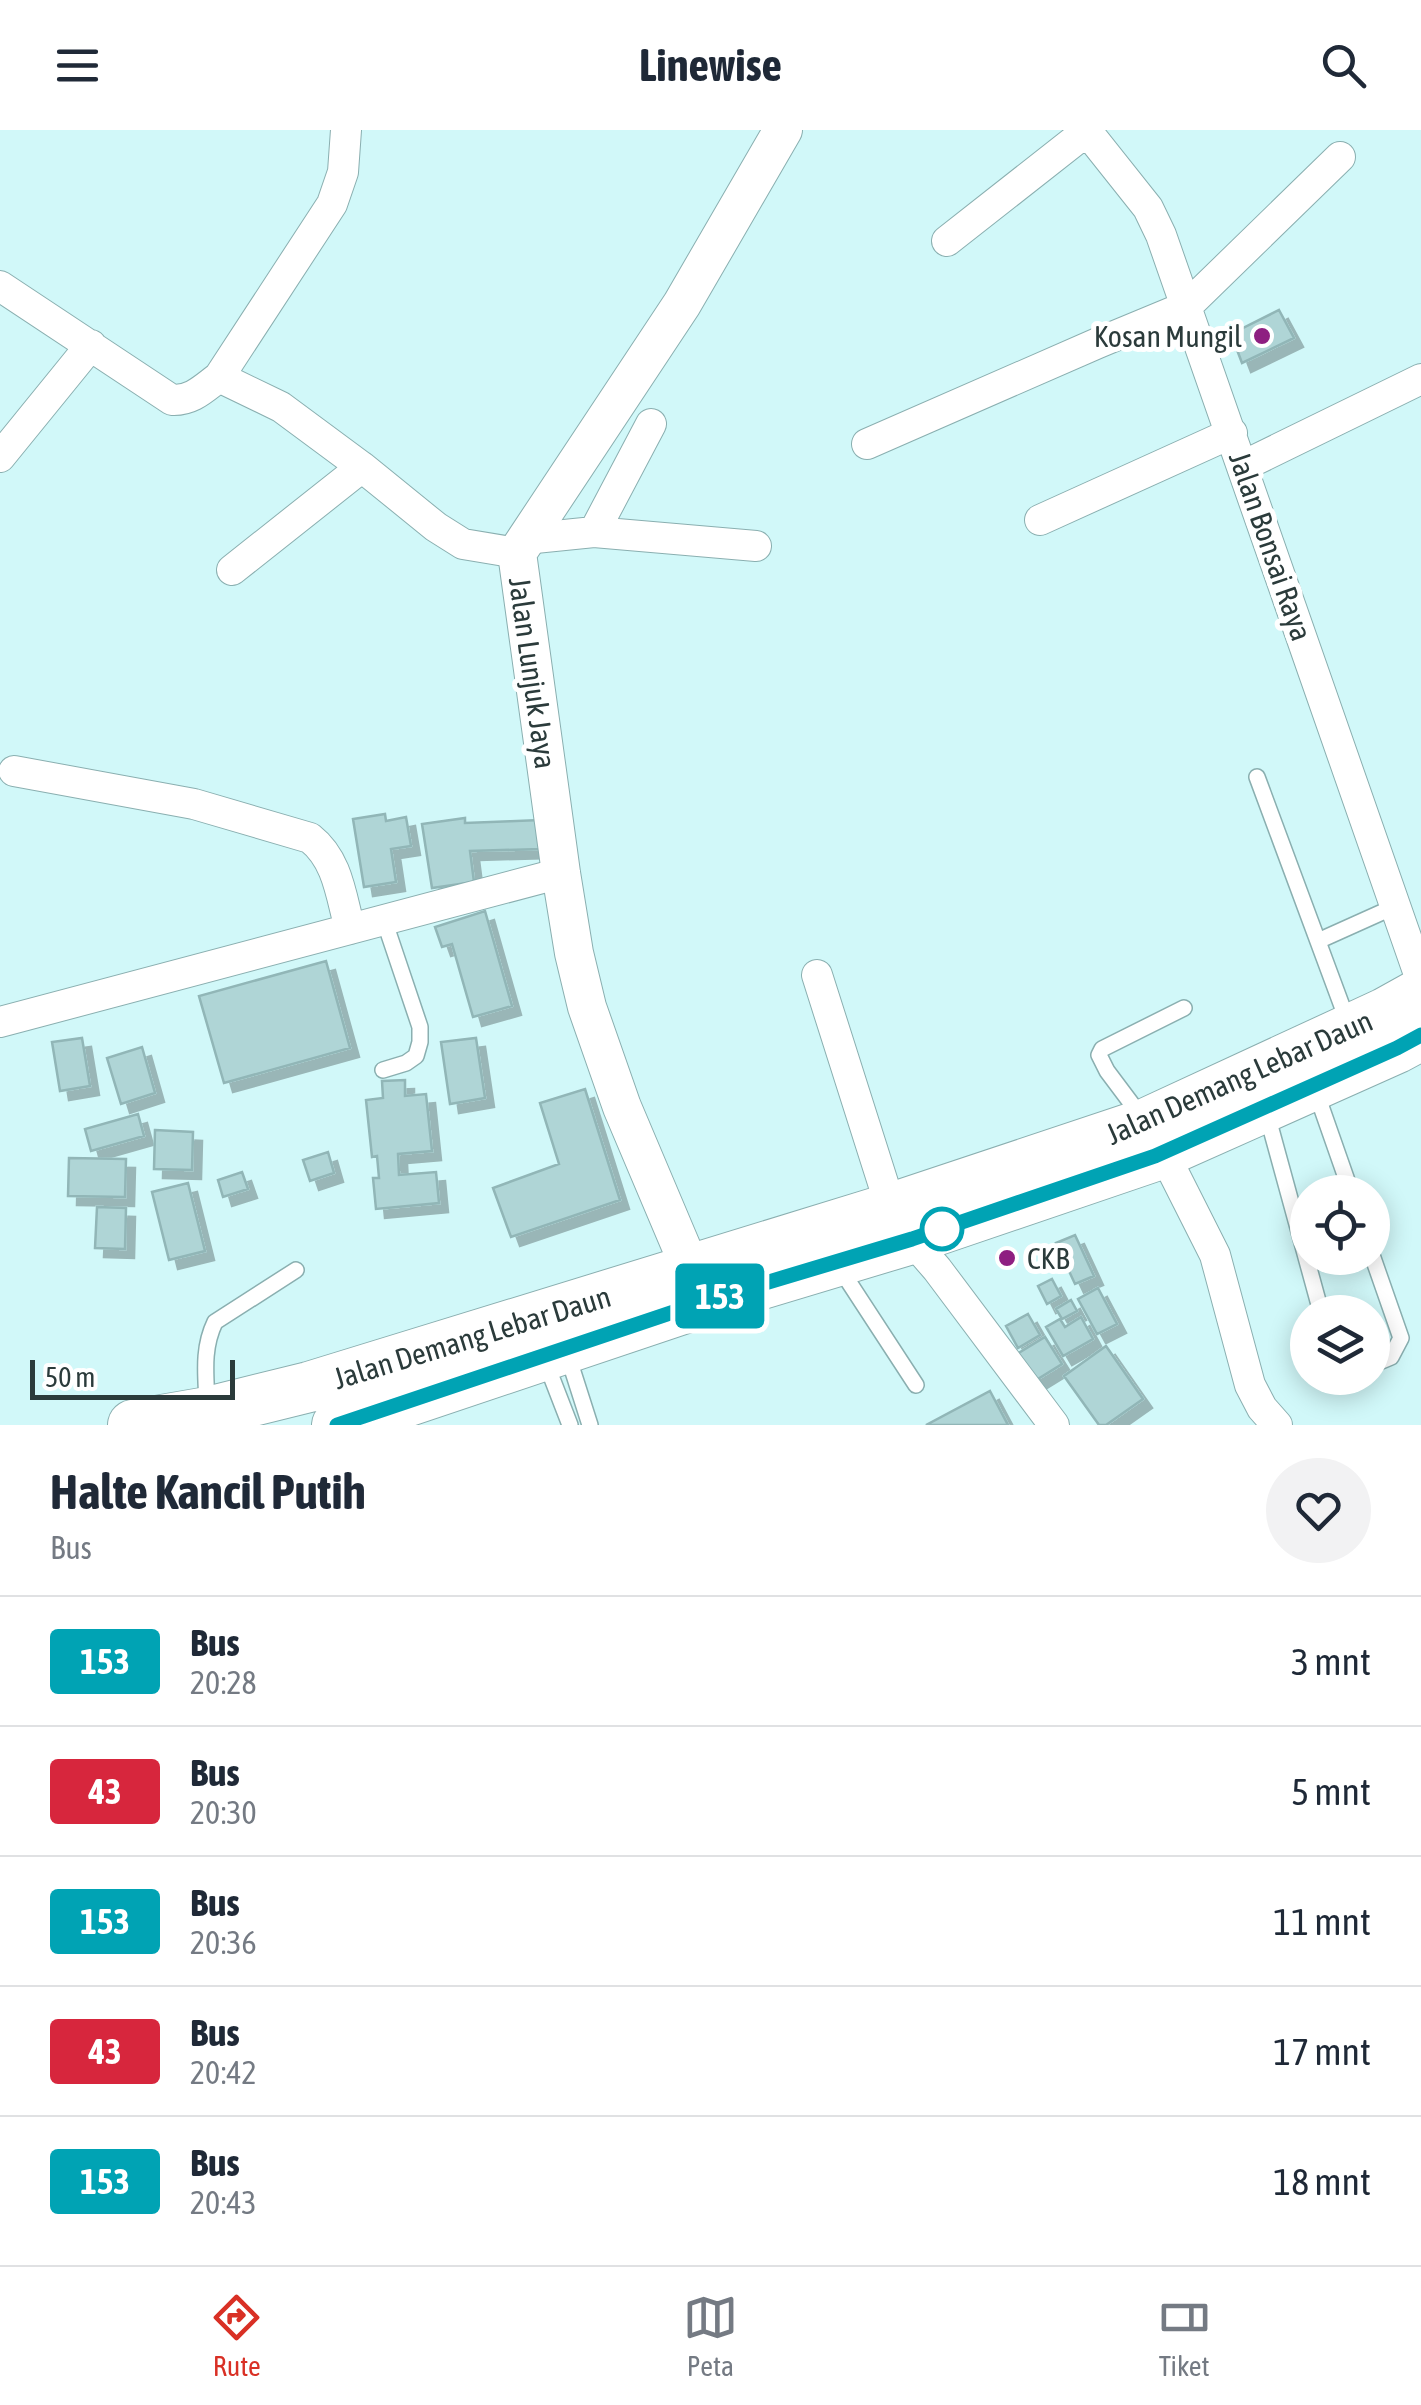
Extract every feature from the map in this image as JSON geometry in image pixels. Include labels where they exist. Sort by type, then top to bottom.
[{"type":"highway","name":"Jalan Demang Lebar Daun","points":[[1155,1138],[1421,993]]},
{"type":"highway","name":"Jalan Demang Lebar Daun","points":[[337,1425],[389,1417],[549,1334],[691,1270],[901,1224],[1155,1138],[1265,1107],[1421,1035]]},
{"type":"highway","name":"Jalan Demang Lebar Daun","points":[[134,1425],[208,1412],[308,1386],[712,1299],[836,1262],[901,1224]]},
{"type":"street","points":[[0,286],[172,400],[185,401],[219,377],[332,204],[342,172],[346,130]]},
{"type":"street","name":"Jalan Lunjuk Jaya","points":[[691,1270],[622,1108],[587,1008],[561,873],[521,546],[682,304],[783,130]]},
{"type":"street","points":[[947,242],[1087,130]]},
{"type":"street","name":"Jalan Bonsai Raya","points":[[1087,130],[1148,208],[1161,235],[1421,980]]},
{"type":"street","points":[[867,444],[1188,306],[1340,157]]},
{"type":"street","points":[[0,457],[91,345]]},
{"type":"street","points":[[219,377],[281,407],[463,544],[521,546],[594,532],[756,546]]},
{"type":"street","points":[[1243,466],[1421,379]]},
{"type":"street","points":[[594,532],[652,424]]},
{"type":"street","points":[[1040,520],[1232,433]]},
{"type":"street","points":[[232,570],[362,467]]},
{"type":"street","points":[[14,771],[194,804],[310,838],[333,864],[350,929]]},
{"type":"street","points":[[0,1022],[561,873]]},
{"type":"street","points":[[817,976],[901,1224],[1054,1425]]},
{"type":"street","points":[[1155,1138],[1215,1254],[1250,1385],[1277,1425]]},
{"type":"lane","points":[[1257,777],[1350,1029]]},
{"type":"lane","points":[[1318,941],[1387,910]]},
{"type":"lane","points":[[383,1070],[416,1056],[420,1042],[420,1027],[384,920]]},
{"type":"lane","points":[[1155,1138],[1099,1055],[1102,1049],[1184,1008]]},
{"type":"lane","points":[[1314,1086],[1345,1175]]},
{"type":"lane","points":[[1265,1107],[1315,1295]]},
{"type":"lane","points":[[836,1262],[916,1385]]},
{"type":"lane","points":[[208,1412],[205,1359],[208,1336],[215,1322],[296,1270]]},
{"type":"lane","points":[[1390,1307],[1401,1338],[1390,1358]]},
{"type":"lane","points":[[549,1334],[570,1425]]},
{"type":"lane","points":[[549,1334],[590,1425]]},
{"type":"building","name":"Kosan Mungil","points":[[1279,310],[1294,338],[1242,363],[1231,334]]},
{"type":"building","points":[[385,814],[386,821],[406,817],[411,846],[391,849],[396,882],[364,887],[353,819]]},
{"type":"building","points":[[465,818],[465,823],[540,820],[541,849],[470,851],[474,882],[432,888],[422,824]]},
{"type":"building","points":[[485,911],[512,1006],[473,1017],[452,944],[442,947],[435,927]]},
{"type":"building","points":[[326,961],[350,1048],[224,1083],[199,996]]},
{"type":"building","points":[[82,1038],[90,1086],[60,1091],[52,1042]]},
{"type":"building","points":[[476,1038],[485,1098],[450,1104],[441,1042]]},
{"type":"building","points":[[142,1047],[155,1093],[121,1104],[107,1058]]},
{"type":"building","points":[[405,1080],[405,1096],[426,1094],[432,1151],[398,1154],[399,1175],[436,1172],[439,1203],[376,1209],[373,1178],[379,1178],[377,1156],[372,1157],[366,1100],[383,1098],[382,1081]]},
{"type":"building","points":[[585,1089],[620,1200],[511,1237],[493,1188],[559,1164],[540,1103]]},
{"type":"building","points":[[138,1114],[144,1136],[91,1151],[85,1129]]},
{"type":"building","points":[[155,1130],[193,1132],[192,1170],[154,1169]]},
{"type":"building","points":[[328,1152],[334,1173],[310,1181],[303,1160]]},
{"type":"building","points":[[69,1158],[126,1159],[125,1197],[68,1196]]},
{"type":"building","points":[[242,1172],[248,1189],[223,1197],[218,1180]]},
{"type":"building","points":[[188,1183],[205,1251],[169,1260],[152,1192]]},
{"type":"building","points":[[97,1207],[126,1208],[125,1249],[95,1248]]},
{"type":"building","points":[[1075,1235],[1094,1276],[1075,1284],[1056,1243]]},
{"type":"building","points":[[1052,1279],[1061,1296],[1047,1304],[1038,1286]]},
{"type":"building","points":[[1098,1288],[1117,1324],[1097,1334],[1078,1299]]},
{"type":"building","points":[[1071,1300],[1077,1311],[1062,1319],[1056,1309]]},
{"type":"building","points":[[1028,1314],[1040,1335],[1018,1348],[1006,1326]]},
{"type":"building","points":[[1081,1317],[1093,1339],[1063,1356],[1046,1327],[1060,1319],[1065,1327]]},
{"type":"building","points":[[1045,1337],[1062,1364],[1033,1382],[1017,1354]]},
{"type":"building","points":[[1106,1346],[1143,1399],[1106,1425],[1099,1425],[1064,1376]]},
{"type":"building","points":[[990,1391],[1008,1425],[926,1425]]},
{"type":"bus line","name":"153","points":[[337,1425],[1155,1156],[1421,1035]]},
{"type":"place","name":"Kosan Mungil","points":[[1262,336]]},
{"type":"place","name":"CKB","points":[[1007,1258]]}]
